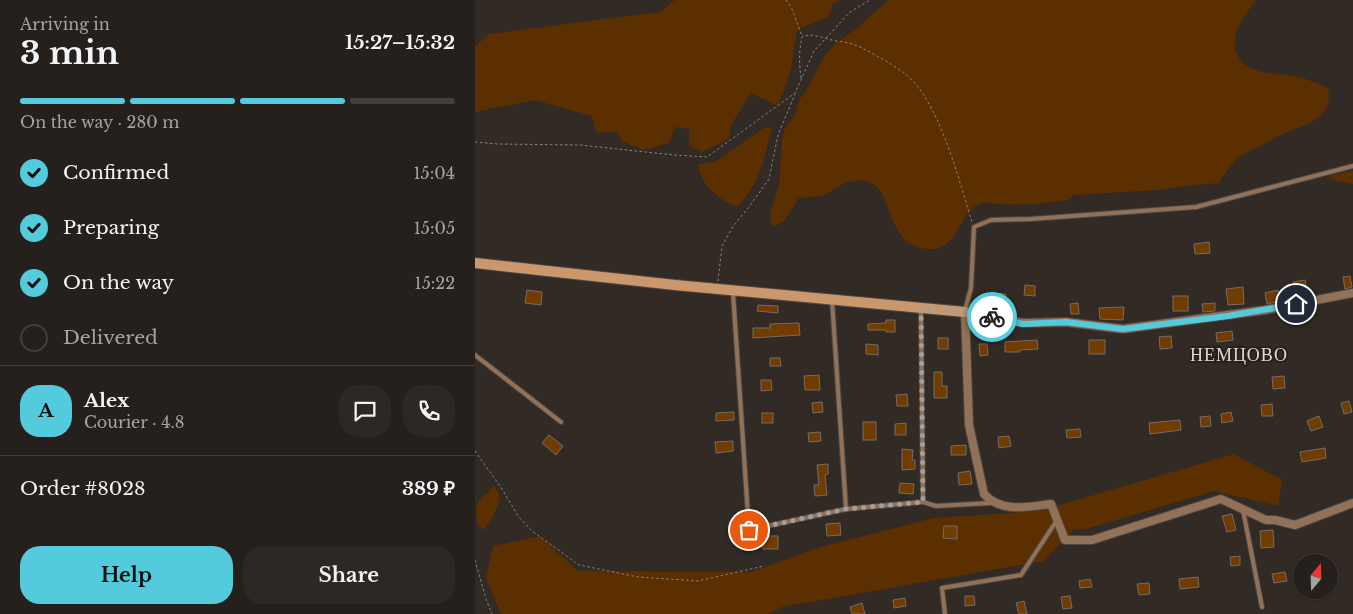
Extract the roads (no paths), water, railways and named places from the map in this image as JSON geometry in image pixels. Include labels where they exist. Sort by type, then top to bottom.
[{"type":"street","points":[[475,263],[717,289],[965,312],[1023,324],[1066,322],[1123,329],[1265,310],[1353,293]]},
{"type":"street","points":[[965,312],[969,425],[984,494],[991,502],[1018,508],[1051,504],[1065,540],[1092,540],[1221,499],[1266,520],[1275,520],[1295,525],[1353,503]]},
{"type":"lane","points":[[965,312],[971,288],[974,227],[991,220],[1031,219],[1196,207],[1353,166]]},
{"type":"lane","points":[[733,290],[749,530],[846,509],[923,502],[936,506],[991,502]]},
{"type":"lane","points":[[832,300],[846,509]]},
{"type":"lane","points":[[921,308],[923,502]]},
{"type":"lane","points":[[475,355],[561,422]]},
{"type":"lane","points":[[1243,510],[1262,607]]},
{"type":"lane","points":[[945,614],[942,588],[1021,575],[1057,520]]},
{"type":"district","name":"НЕМЦОВО","points":[[1239,355]]}]
